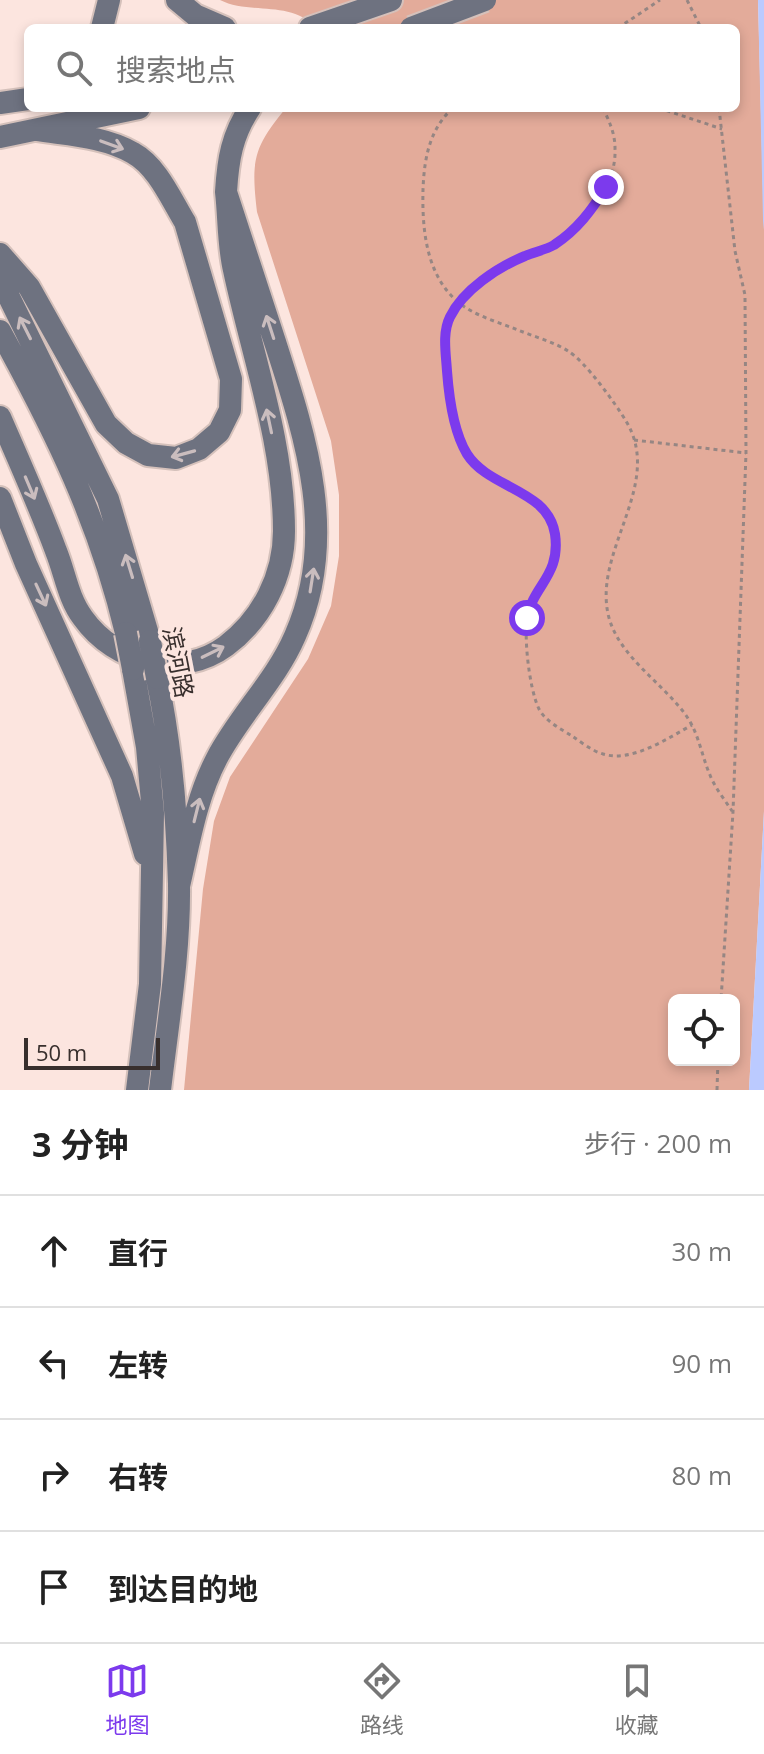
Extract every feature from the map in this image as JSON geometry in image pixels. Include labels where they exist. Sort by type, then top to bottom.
[{"type":"main road","points":[[103,24],[109,0]]},
{"type":"main road","points":[[177,0],[195,15],[216,24]]},
{"type":"main road","points":[[322,24],[391,0]]},
{"type":"main road","points":[[422,24],[485,0]]},
{"type":"main road","points":[[0,103],[24,100]]},
{"type":"main road","points":[[0,137],[120,112]]},
{"type":"main road","points":[[0,417],[57,553],[69,592],[83,619],[121,653],[152,664],[187,663],[217,653],[240,635],[262,609],[276,578],[284,534],[282,486],[233,266],[226,192],[229,154],[237,128],[247,112]]},
{"type":"main road","points":[[0,254],[29,287],[106,424],[126,443],[148,455],[176,458],[199,449],[219,432],[230,410],[231,379],[185,222],[171,198],[155,173],[134,153],[102,141],[36,130]]},
{"type":"main road","points":[[179,886],[200,797],[217,757],[295,638],[309,600],[317,553],[317,505],[302,426],[226,192]]},
{"type":"main road","name":"滨河路","points":[[0,272],[9,297],[108,499],[150,641],[172,785],[179,886],[172,990],[160,1090]]},
{"type":"main road","name":"滨河路","points":[[0,331],[71,466],[98,536],[133,669],[147,747],[153,813],[150,984],[137,1090]]},
{"type":"main road","points":[[0,498],[26,564],[122,776],[152,886]]},
{"type":"path","points":[[624,24],[660,0]]},
{"type":"path","points":[[687,0],[699,24]]},
{"type":"path","points":[[450,112],[427,149],[423,213],[428,252],[446,291],[460,304],[481,316],[566,349],[580,359],[627,422],[634,440],[638,480],[611,569],[606,605],[609,619],[629,653],[683,710],[692,725],[711,777],[733,812]]},
{"type":"path","points":[[605,112],[616,152],[606,187],[582,222],[551,247],[522,257],[503,268],[460,304],[446,330],[448,389],[460,439],[468,455],[490,477],[534,500],[543,509],[555,533],[554,567],[529,605],[527,618],[533,692],[539,710],[557,726],[597,752],[614,756],[659,743],[692,725]]},
{"type":"path","points":[[671,112],[722,129]]},
{"type":"path","points":[[720,112],[735,251],[745,295],[746,453],[733,812],[721,994]]},
{"type":"path","points":[[634,440],[746,453]]},
{"type":"path","points":[[717,1090],[718,1066]]},
{"type":"shaded area","points":[[220,0],[758,0],[764,230],[764,811],[749,1090],[184,1090],[203,889],[214,821],[230,777],[308,659],[331,606],[339,556],[339,495],[331,441],[257,212],[255,167],[267,134],[283,112],[740,112],[740,24],[311,24],[306,19],[283,11],[244,7]]},
{"type":"water","points":[[758,0],[764,0],[764,230],[763,220]]},
{"type":"water","points":[[764,811],[764,1090],[749,1090]]},
{"type":"route","points":[[527,618],[529,605],[554,567],[555,533],[550,519],[534,500],[490,477],[468,455],[460,439],[448,389],[446,330],[451,316],[473,290],[522,257],[551,247],[582,222],[606,187]]}]
